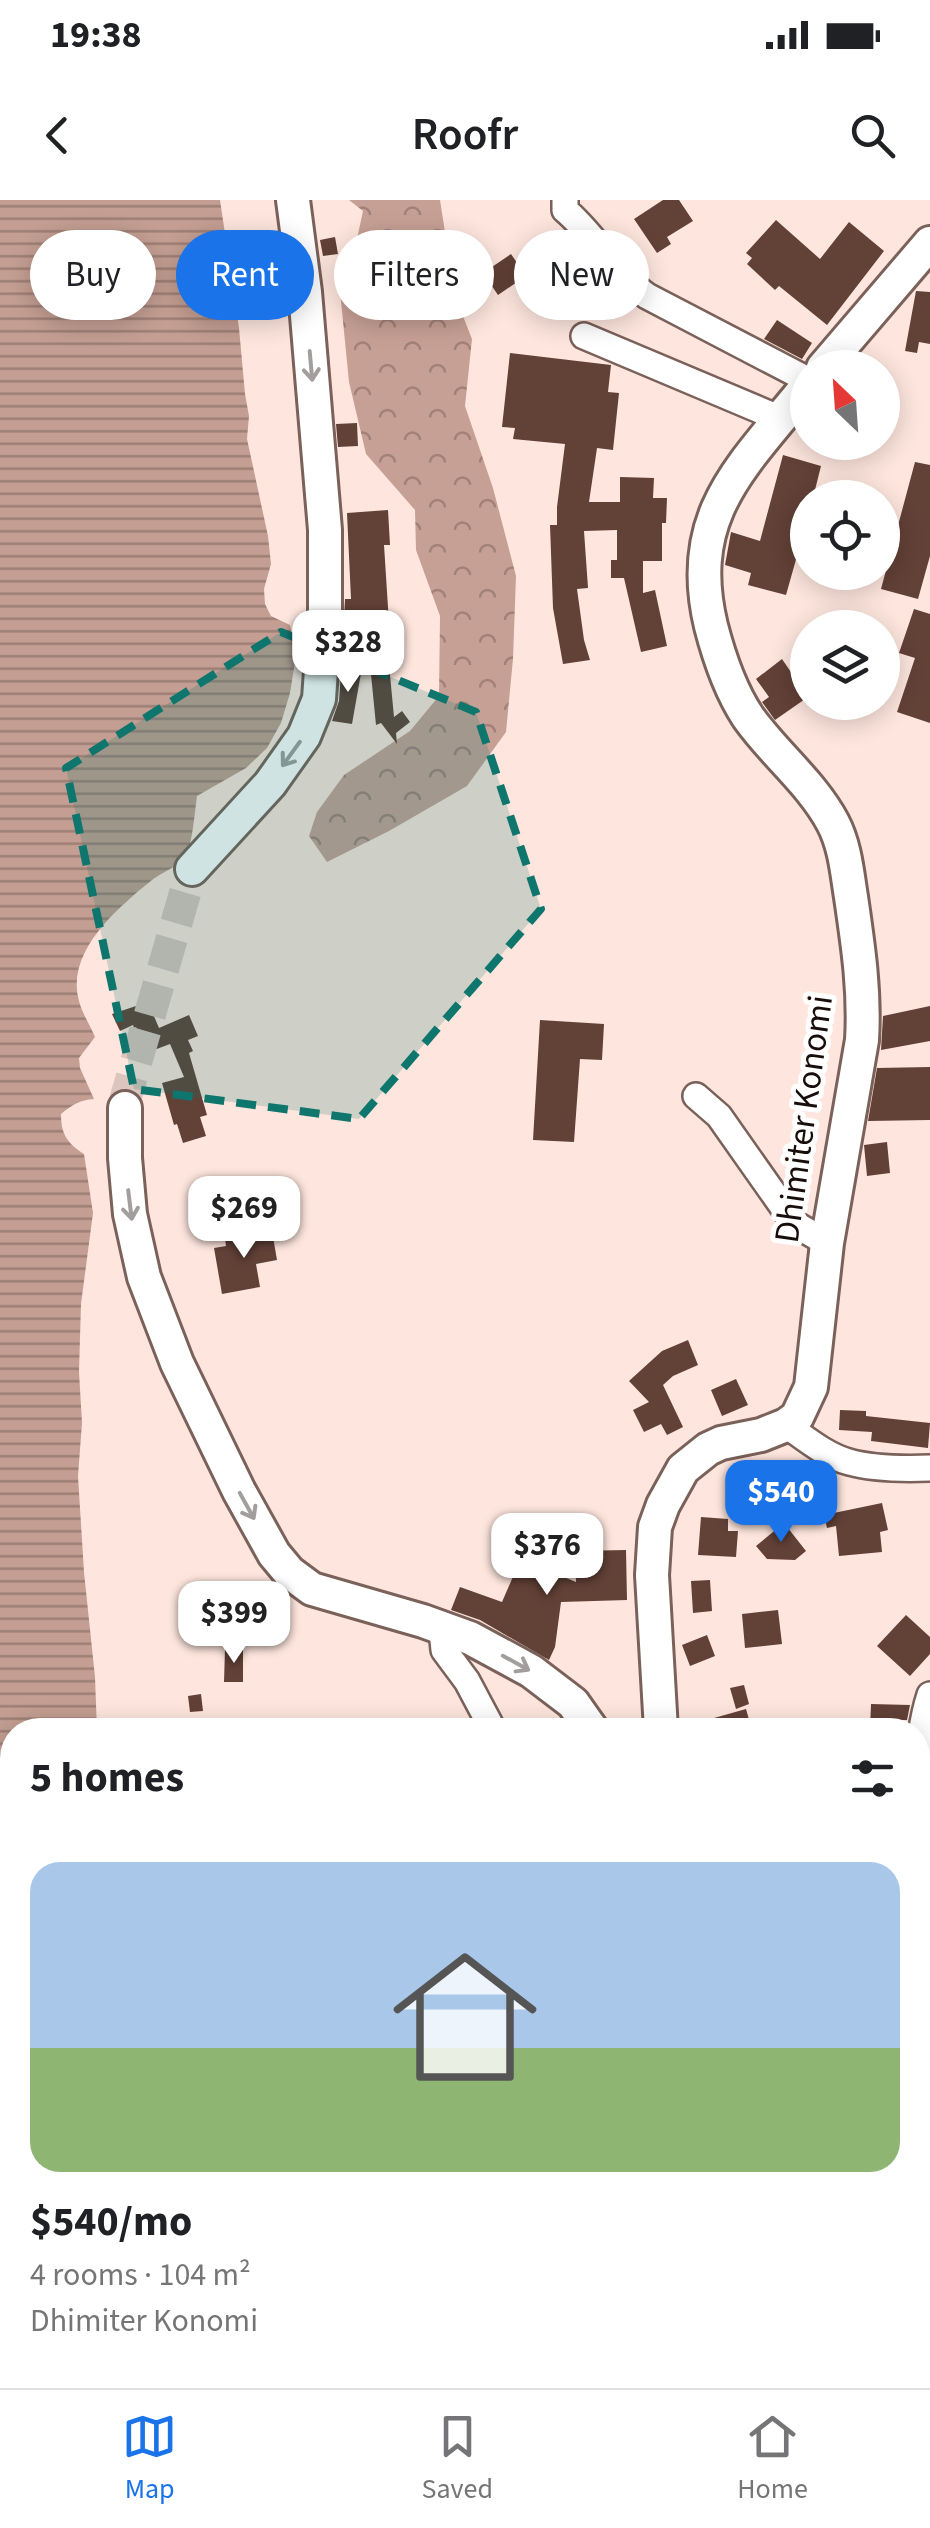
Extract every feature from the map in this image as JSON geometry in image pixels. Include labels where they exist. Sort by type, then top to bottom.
[{"type":"main road","points":[[192,869],[270,784],[304,736],[319,699],[326,614],[326,530],[293,200]]},
{"type":"main road","points":[[838,350],[930,243]]},
{"type":"main road","name":"Dhimiter Konomi","points":[[786,1425],[797,1417],[812,1387],[828,1243],[862,1040],[864,1006],[843,848],[835,826],[824,807],[763,736],[732,688],[706,605],[703,568],[710,526],[726,490],[790,407]]},
{"type":"main road","points":[[125,1108],[130,1214],[144,1278],[177,1363],[238,1492],[274,1554],[288,1572],[312,1589],[470,1638],[531,1671],[573,1704],[583,1718]]},
{"type":"main road","points":[[661,1718],[652,1575],[654,1527],[662,1505],[684,1469],[708,1449],[786,1425]]},
{"type":"street","points":[[565,200],[565,210],[582,224],[632,286],[790,373]]},
{"type":"street","points":[[584,336],[781,419]]},
{"type":"street","points":[[696,1096],[719,1116],[796,1224],[828,1243]]},
{"type":"street","points":[[786,1425],[849,1462],[930,1468]]},
{"type":"street","points":[[446,1630],[444,1650],[467,1681],[486,1718]]},
{"type":"highlighted area","points":[[281,632],[476,712],[541,909],[359,1119],[134,1089],[66,768]]},
{"type":"green space","points":[[349,200],[440,200],[445,230],[359,230],[363,211]]},
{"type":"green space","points":[[343,320],[464,320],[472,339],[465,406],[493,488],[516,576],[513,659],[506,732],[467,786],[327,862],[309,836],[317,812],[344,775],[410,731],[439,696],[440,616],[416,550],[415,510],[366,454],[349,382]]},
{"type":"shaded area","points":[[0,200],[220,200],[224,230],[176,230],[176,320],[238,320],[249,416],[247,439],[271,564],[264,589],[265,604],[271,616],[290,625],[296,656],[281,723],[267,748],[246,768],[197,796],[185,857],[111,917],[87,948],[80,965],[79,1001],[95,1037],[79,1058],[80,1068],[94,1099],[84,1100],[61,1114],[66,1137],[84,1154],[93,1213],[81,1304],[82,1423],[78,1476],[97,1718],[0,1718]]},
{"type":"building","points":[[663,200],[679,200],[693,221],[667,237],[671,244],[657,253],[649,241],[649,230],[641,230],[634,219]]},
{"type":"building","points":[[776,220],[820,259],[849,222],[884,251],[827,325],[779,286],[775,290],[747,264],[752,258],[746,253]]},
{"type":"building","points":[[334,237],[334,255],[323,256],[320,240]]},
{"type":"building","points":[[511,254],[514,258],[514,284],[498,295],[494,289],[494,266]]},
{"type":"building","points":[[916,291],[930,292],[930,344],[919,342],[917,353],[905,351]]},
{"type":"building","points":[[777,320],[812,343],[808,350],[790,353],[764,339]]},
{"type":"building","points":[[510,353],[611,365],[608,392],[619,393],[613,450],[597,448],[589,502],[620,502],[620,477],[654,478],[653,498],[667,498],[666,523],[662,523],[662,561],[643,561],[643,593],[655,590],[667,646],[641,652],[624,578],[611,578],[611,560],[617,560],[617,530],[584,531],[588,588],[577,589],[590,660],[563,664],[553,608],[550,525],[557,525],[565,444],[513,439],[515,428],[502,427]]},
{"type":"building","points":[[357,423],[358,446],[338,447],[336,424]]},
{"type":"building","points":[[783,455],[821,466],[818,480],[790,480],[790,581],[786,595],[748,585],[751,573],[725,565],[731,532],[760,541]]},
{"type":"building","points":[[915,462],[930,465],[930,556],[918,599],[885,590],[900,590],[900,518]]},
{"type":"building","points":[[388,510],[390,545],[384,545],[394,717],[402,711],[410,722],[396,733],[397,744],[381,723],[376,725],[368,644],[356,643],[356,637],[343,638],[345,599],[351,599],[347,513]]},
{"type":"building","points":[[914,609],[930,614],[930,723],[900,713],[915,658],[900,650]]},
{"type":"building","points":[[782,659],[790,671],[790,710],[775,720],[762,702],[769,697],[756,679]]},
{"type":"building","points":[[363,662],[352,724],[332,721],[339,701],[341,673]]},
{"type":"building","points":[[148,1002],[159,1028],[189,1015],[198,1036],[188,1040],[193,1051],[189,1053],[207,1115],[200,1117],[206,1136],[183,1143],[177,1124],[174,1125],[162,1083],[184,1077],[170,1044],[146,1053],[136,1027],[120,1031],[112,1014]]},
{"type":"building","points":[[930,1006],[930,1041],[881,1050],[883,1016]]},
{"type":"building","points":[[540,1020],[604,1024],[602,1060],[580,1059],[574,1142],[533,1140]]},
{"type":"building","points":[[930,1067],[930,1120],[868,1121],[877,1068]]},
{"type":"building","points":[[887,1142],[890,1173],[867,1176],[864,1145]]},
{"type":"building","points":[[272,1231],[277,1260],[256,1264],[260,1287],[222,1294],[214,1248],[226,1246],[225,1239]]},
{"type":"building","points":[[688,1340],[698,1365],[663,1385],[683,1427],[667,1435],[661,1424],[644,1432],[633,1410],[649,1402],[629,1381],[662,1351]]},
{"type":"building","points":[[736,1379],[748,1405],[722,1416],[711,1390]]},
{"type":"building","points":[[840,1410],[930,1423],[928,1448],[871,1441],[872,1432],[839,1430]]},
{"type":"building","points":[[787,1465],[791,1495],[756,1501],[751,1470]]},
{"type":"building","points":[[882,1503],[888,1530],[880,1532],[882,1552],[839,1556],[836,1526],[827,1528],[824,1515]]},
{"type":"building","points":[[701,1517],[728,1519],[728,1531],[738,1531],[736,1557],[698,1555]]},
{"type":"building","points":[[784,1523],[806,1551],[795,1560],[767,1559],[756,1546]]},
{"type":"building","points":[[626,1550],[627,1600],[561,1602],[555,1647],[549,1660],[480,1620],[451,1610],[460,1587],[502,1602],[515,1572],[521,1573],[522,1564],[576,1582],[575,1551]]},
{"type":"building","points":[[710,1580],[712,1611],[693,1613],[691,1581]]},
{"type":"building","points":[[778,1610],[782,1644],[745,1648],[742,1614]]},
{"type":"building","points":[[906,1615],[930,1637],[930,1654],[910,1676],[877,1646]]},
{"type":"building","points":[[707,1635],[715,1656],[690,1666],[682,1645]]},
{"type":"building","points":[[225,1649],[243,1650],[243,1682],[224,1682]]},
{"type":"building","points":[[744,1685],[749,1704],[736,1709],[730,1688]]},
{"type":"building","points":[[201,1694],[203,1711],[190,1712],[188,1696]]},
{"type":"building","points":[[871,1704],[910,1705],[907,1718],[870,1718]]},
{"type":"building","points":[[746,1709],[749,1718],[714,1718]]},
{"type":"tunnel","points":[[125,1108],[192,869]]}]
